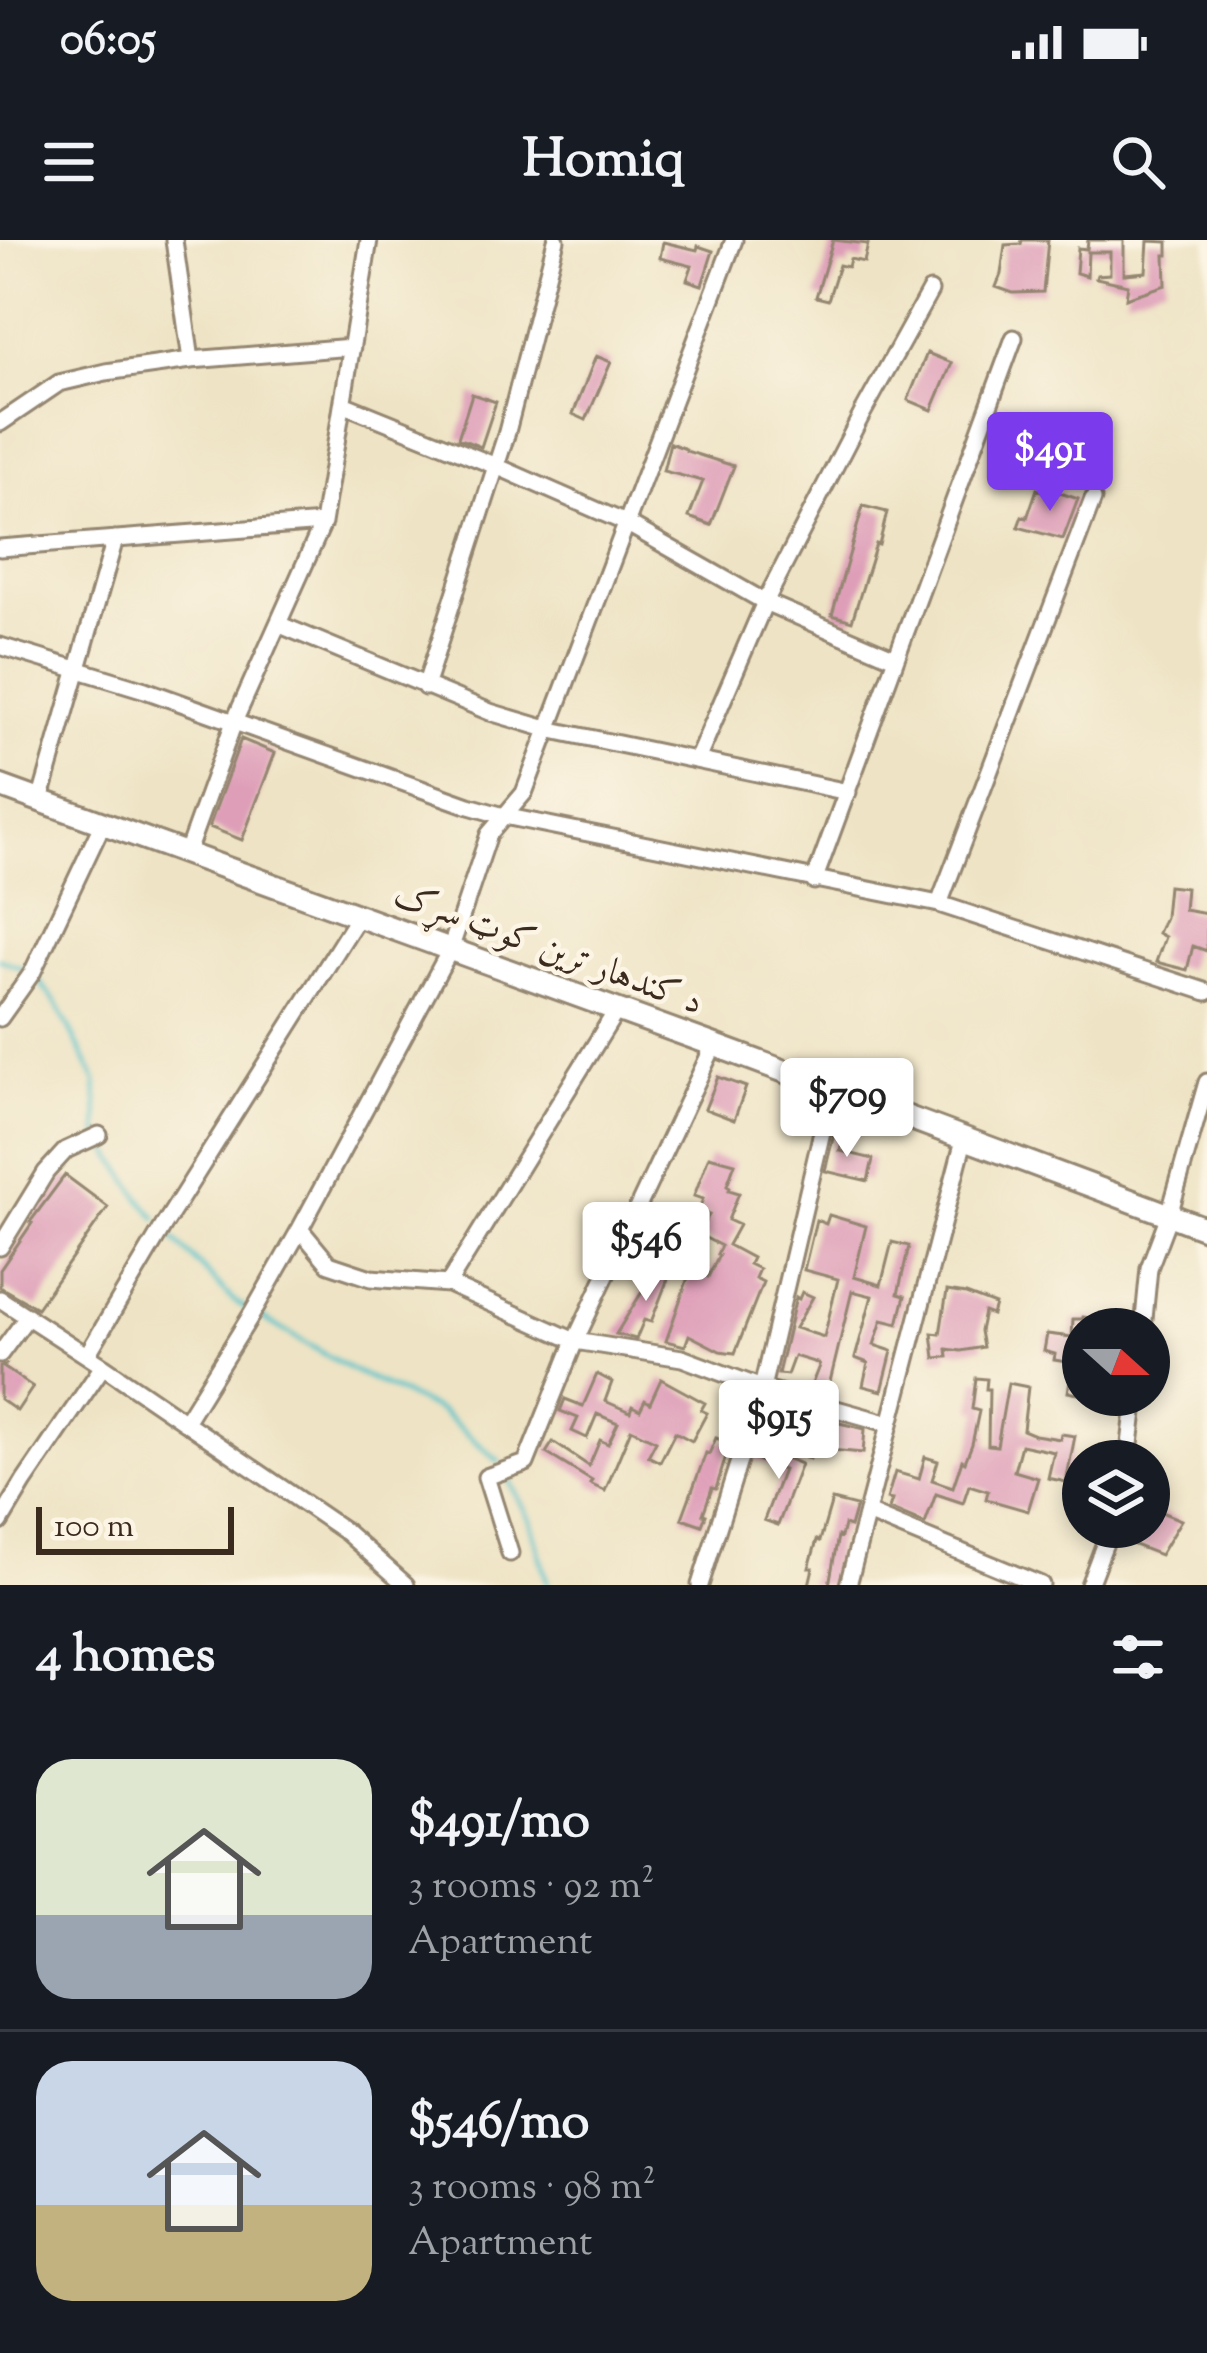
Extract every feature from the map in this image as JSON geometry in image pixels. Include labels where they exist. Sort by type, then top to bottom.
[{"type":"main road","name":"د کندهار ترين کوټ سړک","points":[[0,786],[1207,1229]]},
{"type":"street","points":[[174,240],[191,360]]},
{"type":"street","points":[[186,855],[234,722],[322,524],[369,240]]},
{"type":"street","points":[[425,687],[496,466],[556,240]]},
{"type":"street","points":[[184,1422],[300,1229],[450,950],[489,834],[524,793],[734,240]]},
{"type":"street","points":[[697,760],[765,602],[930,291]]},
{"type":"street","points":[[814,881],[1014,338]]},
{"type":"street","points":[[3,417],[59,382],[106,372],[352,347]]},
{"type":"street","points":[[343,404],[626,523],[765,602],[895,658]]},
{"type":"street","points":[[939,904],[1093,499]]},
{"type":"street","points":[[0,548],[322,524]]},
{"type":"street","points":[[40,801],[115,539]]},
{"type":"street","points":[[278,623],[425,687],[547,729],[848,792]]},
{"type":"street","points":[[0,646],[145,690],[469,806],[939,904],[1207,992]]},
{"type":"street","points":[[0,1018],[32,973],[102,825]]},
{"type":"street","points":[[87,1355],[358,917]]},
{"type":"street","points":[[448,1284],[616,1010]]},
{"type":"street","points":[[510,1553],[485,1477],[526,1462],[575,1341],[714,1045]]},
{"type":"street","points":[[1145,1308],[1150,1268],[1207,1082]]},
{"type":"street","points":[[700,1585],[763,1388],[832,1089]]},
{"type":"street","points":[[0,1247],[65,1150],[99,1135]]},
{"type":"street","points":[[848,1585],[964,1140]]},
{"type":"street","points":[[300,1229],[329,1264],[371,1278],[448,1284],[575,1341],[682,1358],[763,1388],[890,1424]]},
{"type":"street","points":[[0,1299],[346,1532],[406,1585]]},
{"type":"street","points":[[0,1354],[28,1316]]},
{"type":"street","points":[[0,1522],[104,1366]]},
{"type":"street","points":[[867,1513],[1041,1585]]},
{"type":"street","points":[[1089,1585],[1103,1548]]},
{"type":"building","points":[[833,240],[868,244],[864,262],[850,259],[848,267],[839,265],[828,300],[816,297]]},
{"type":"building","points":[[1048,240],[1043,292],[1013,293],[996,287],[1005,245]]},
{"type":"building","points":[[1088,240],[1124,240],[1124,274],[1146,272],[1148,241],[1168,242],[1166,285],[1126,298],[1128,285],[1096,278],[1110,274],[1110,252],[1088,252],[1087,276],[1076,273],[1078,248],[1087,249]]},
{"type":"building","points":[[663,242],[713,251],[702,285],[687,280],[692,266],[660,258]]},
{"type":"building","points":[[927,353],[952,363],[932,410],[908,400]]},
{"type":"building","points":[[596,356],[611,362],[586,420],[573,414]]},
{"type":"building","points":[[472,394],[496,402],[481,447],[458,438]]},
{"type":"building","points":[[670,443],[734,466],[711,525],[689,517],[703,481],[663,471]]},
{"type":"building","points":[[1037,489],[1078,499],[1063,539],[1018,527],[1022,516],[1027,518]]},
{"type":"building","points":[[863,506],[887,512],[852,621],[832,615]]},
{"type":"building","points":[[241,739],[275,753],[242,840],[209,827]]},
{"type":"building","points":[[1168,886],[1186,888],[1184,910],[1207,914],[1207,951],[1193,946],[1187,970],[1156,962],[1165,937],[1158,933]]},
{"type":"building","points":[[718,1077],[746,1087],[734,1120],[705,1109]]},
{"type":"building","points":[[836,1126],[846,1129],[840,1151],[873,1159],[868,1181],[825,1171]]},
{"type":"building","points":[[709,1156],[735,1163],[727,1185],[739,1193],[728,1220],[739,1225],[728,1245],[752,1258],[749,1264],[759,1269],[755,1278],[763,1282],[735,1353],[720,1351],[689,1335],[685,1346],[666,1341],[691,1269],[708,1277],[719,1255],[721,1246],[698,1234],[709,1215],[698,1211],[703,1199],[694,1196]]},
{"type":"building","points":[[65,1175],[108,1207],[37,1308],[0,1287],[0,1270]]},
{"type":"building","points":[[829,1215],[866,1226],[854,1277],[881,1285],[892,1242],[909,1246],[898,1294],[905,1296],[898,1324],[882,1320],[874,1345],[892,1351],[882,1391],[863,1386],[868,1363],[855,1358],[872,1296],[852,1291],[827,1394],[810,1389],[817,1363],[794,1356],[787,1375],[778,1374],[796,1297],[802,1292],[813,1297],[795,1328],[824,1337],[838,1279],[804,1270],[816,1220],[826,1224]]},
{"type":"building","points":[[659,1264],[671,1271],[651,1322],[644,1320],[636,1339],[616,1334]]},
{"type":"building","points":[[947,1291],[995,1305],[992,1315],[984,1312],[983,1347],[947,1349],[948,1357],[935,1358],[932,1333],[940,1334]]},
{"type":"building","points":[[1047,1334],[1062,1336],[1062,1361],[1044,1351]]},
{"type":"building","points":[[0,1366],[33,1387],[17,1411],[0,1399]]},
{"type":"building","points":[[597,1374],[612,1382],[605,1401],[630,1412],[632,1406],[640,1410],[645,1400],[650,1403],[661,1379],[705,1403],[701,1410],[707,1413],[692,1441],[675,1432],[660,1462],[648,1456],[656,1441],[631,1429],[605,1491],[546,1453],[553,1442],[589,1466],[600,1440],[608,1444],[618,1423],[597,1414],[587,1438],[572,1431],[578,1418],[560,1411],[565,1399],[583,1406]]},
{"type":"building","points":[[976,1378],[987,1379],[988,1445],[997,1446],[1008,1383],[1028,1387],[1023,1430],[1060,1439],[1061,1434],[1075,1436],[1062,1440],[1062,1481],[1048,1478],[1054,1452],[1021,1445],[1014,1471],[1038,1478],[1028,1511],[986,1499],[988,1491],[969,1485],[963,1503],[936,1494],[925,1524],[889,1509],[895,1472],[919,1479],[925,1457],[938,1461],[932,1480],[953,1487],[972,1444],[979,1411],[972,1409]]},
{"type":"building","points":[[809,1416],[865,1429],[863,1453],[831,1450],[835,1437],[819,1432],[810,1459],[806,1458]]},
{"type":"building","points":[[716,1438],[730,1443],[702,1525],[682,1518]]},
{"type":"building","points":[[756,1446],[801,1464],[778,1525],[764,1520],[783,1470],[752,1458]]},
{"type":"building","points":[[832,1500],[856,1506],[850,1527],[844,1525],[838,1536],[829,1585],[809,1585],[813,1568],[809,1568]]},
{"type":"building","points":[[1170,1516],[1181,1520],[1170,1538]]},
{"type":"waterway","points":[[0,959],[26,970]]},
{"type":"waterway","points":[[35,976],[57,1004],[96,1081],[99,1135],[156,1218]]},
{"type":"waterway","points":[[170,1235],[234,1301],[249,1310]]},
{"type":"waterway","points":[[259,1316],[352,1370],[441,1412],[499,1461]]},
{"type":"waterway","points":[[509,1480],[530,1520],[548,1585]]}]
